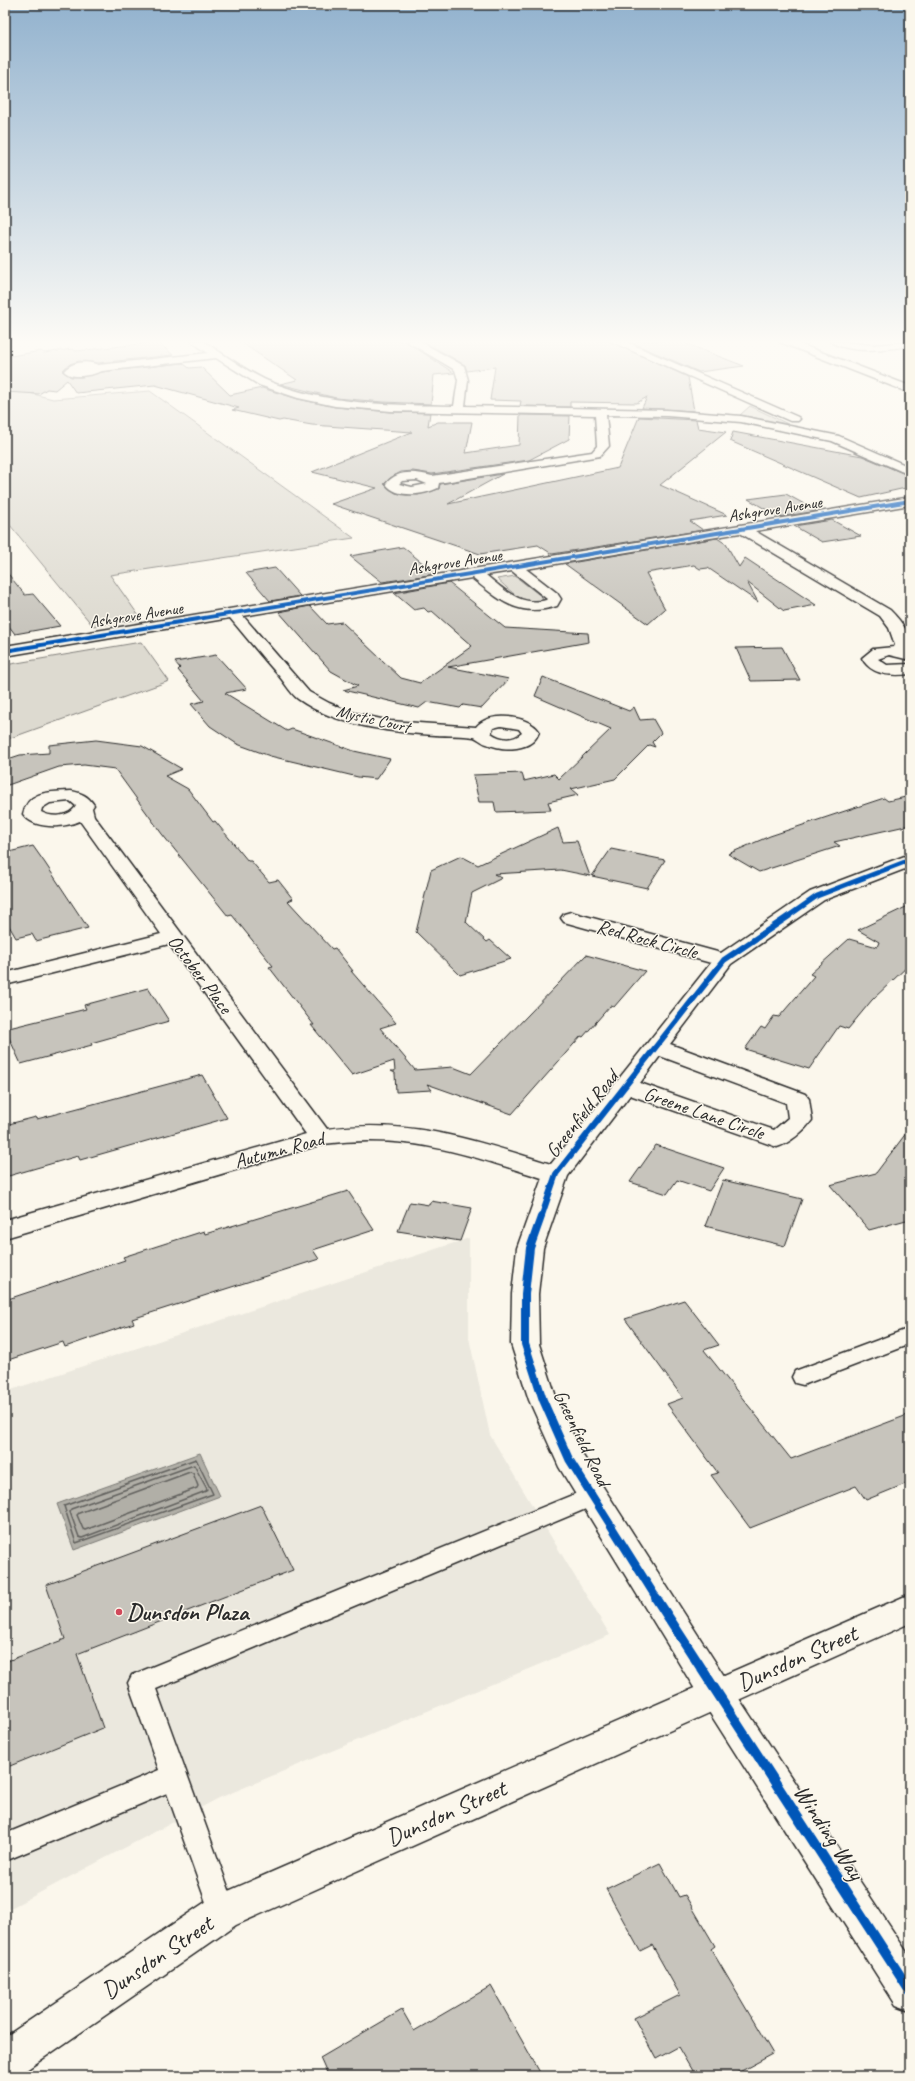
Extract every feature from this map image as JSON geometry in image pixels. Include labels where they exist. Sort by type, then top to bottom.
[{"type":"street","points":[[432,480],[571,460],[596,454],[603,446],[602,438]]},
{"type":"street","points":[[835,438],[910,471]]},
{"type":"street","name":"Ashgrove Avenue","points":[[5,651],[910,501]]},
{"type":"street","points":[[743,529],[884,613],[895,624],[901,636],[905,654],[877,653],[870,658],[871,661],[887,669],[910,668]]},
{"type":"street","points":[[475,573],[516,604],[535,607],[552,603],[554,599],[552,596],[515,567]]},
{"type":"street","name":"Mystic Court","points":[[233,613],[303,695],[318,704],[355,718],[380,724],[407,728],[482,732]]},
{"type":"street","name":"October Place","points":[[84,809],[85,816],[173,938],[321,1137]]},
{"type":"street","name":"Greenfield Road","points":[[716,1693],[569,1459],[547,1408],[525,1344],[525,1294],[530,1248],[556,1174],[624,1085],[657,1047],[724,960],[817,896],[910,860]]},
{"type":"street","name":"Red Rock Circle","points":[[571,918],[724,960]]},
{"type":"street","points":[[5,979],[173,938]]},
{"type":"street","name":"Greene Lane Circle","points":[[624,1085],[777,1139],[800,1120],[797,1099],[657,1047]]},
{"type":"street","name":"Autumn Road","points":[[5,1229],[321,1137],[355,1133],[389,1133],[429,1138],[556,1174]]},
{"type":"street","name":"Dunsdon Street","points":[[5,2061],[223,1912],[910,1608]]},
{"type":"street","name":"Winding Way","points":[[716,1693],[910,1992]]},
{"type":"lane","points":[[803,1377],[910,1336]]},
{"type":"lane","points":[[223,1912],[141,1683],[592,1496]]},
{"type":"lane","points":[[5,1848],[175,1776]]},
{"type":"lane","points":[[5,2061],[15,2076]]},
{"type":"shaded area","points":[[5,438],[215,438],[354,538],[110,575],[141,619],[93,626],[5,519]]},
{"type":"shaded area","points":[[515,576],[542,597],[543,601],[531,603],[525,601],[497,579]]},
{"type":"shaded area","points":[[141,642],[169,681],[5,740],[5,665]]},
{"type":"shaded area","points":[[469,1238],[469,1338],[490,1435],[610,1635],[219,1798],[5,1911],[5,1392]]},
{"type":"water","points":[[200,1453],[220,1496],[74,1550],[57,1504]]},
{"type":"building","points":[[397,438],[469,438],[466,453],[519,445],[519,438],[569,438],[529,460],[432,474],[413,471],[401,472],[390,478],[384,484],[396,493],[418,495],[439,489],[440,484],[503,474],[448,504],[618,468],[630,438],[718,438],[660,485],[727,515],[690,521],[703,530],[552,554],[538,545],[480,554],[331,504],[377,488],[312,472]]},
{"type":"building","points":[[731,438],[766,438],[862,456],[910,476],[910,487],[861,498],[730,441]]},
{"type":"building","points":[[786,494],[817,511],[779,517],[748,499]]},
{"type":"building","points":[[832,520],[861,536],[822,542],[794,526]]},
{"type":"building","points":[[717,538],[726,544],[739,567],[745,558],[816,605],[784,611],[747,582],[758,602],[708,568],[700,569],[694,565],[646,573],[665,609],[648,624],[565,564]]},
{"type":"building","points":[[403,547],[436,574],[382,582],[350,556]]},
{"type":"building","points":[[275,568],[300,596],[270,601],[246,573]]},
{"type":"building","points":[[5,570],[25,595],[33,594],[60,626],[15,634],[5,621]]},
{"type":"building","points":[[449,583],[505,628],[588,633],[589,642],[448,667],[509,679],[482,708],[463,705],[460,708],[427,702],[419,708],[343,690],[358,686],[331,671],[279,612],[310,606],[327,624],[342,622],[401,678],[420,683],[472,646],[432,611],[428,612],[424,608],[414,610],[394,593]]},
{"type":"building","points":[[782,647],[800,680],[751,681],[736,648]]},
{"type":"building","points":[[216,655],[247,689],[225,693],[287,731],[292,729],[354,751],[390,759],[376,779],[358,777],[270,756],[237,744],[210,726],[191,704],[204,701],[178,670],[180,668],[175,662]]},
{"type":"building","points":[[543,677],[629,711],[634,707],[640,720],[653,719],[661,733],[652,742],[655,747],[649,745],[615,779],[571,789],[578,795],[548,802],[551,810],[496,812],[494,802],[479,802],[473,775],[522,773],[524,781],[554,774],[559,779],[611,729],[535,696]]},
{"type":"building","points":[[96,740],[142,746],[182,769],[165,776],[188,789],[213,822],[215,821],[248,861],[251,861],[269,882],[278,880],[293,899],[288,901],[332,949],[335,948],[353,971],[351,971],[396,1023],[380,1028],[415,1070],[453,1067],[471,1074],[586,955],[645,971],[614,1007],[610,1006],[583,1037],[581,1036],[512,1114],[427,1084],[432,1090],[396,1092],[395,1073],[391,1071],[395,1071],[394,1061],[352,1075],[311,1025],[314,1025],[269,967],[273,966],[232,915],[228,916],[162,834],[115,769],[84,765],[59,767],[5,786],[5,760],[20,755],[49,753],[49,745]]},
{"type":"building","points":[[910,796],[910,825],[834,842],[840,846],[759,872],[728,854],[770,836],[884,798],[888,801]]},
{"type":"building","points":[[558,828],[563,842],[577,841],[590,876],[561,870],[494,874],[502,878],[472,893],[466,922],[487,942],[490,940],[511,959],[460,975],[416,932],[431,870],[461,856],[478,865]]},
{"type":"building","points":[[33,846],[88,928],[36,941],[32,934],[16,938],[5,919],[5,853]]},
{"type":"building","points":[[611,849],[665,860],[647,888],[592,876]]},
{"type":"building","points":[[910,905],[910,964],[872,1000],[848,1029],[839,1026],[809,1069],[745,1049],[761,1027],[765,1029],[774,1016],[779,1017],[814,976],[810,974],[849,939],[877,947],[879,942],[858,930]]},
{"type":"building","points":[[148,988],[169,1021],[91,1043],[92,1045],[21,1064],[5,1029],[86,1009],[84,1005]]},
{"type":"building","points":[[202,1075],[227,1118],[80,1160],[78,1156],[5,1177],[5,1125],[36,1117],[37,1119]]},
{"type":"building","points":[[910,1128],[910,1219],[869,1230],[830,1185],[876,1173]]},
{"type":"building","points":[[656,1145],[724,1168],[709,1191],[677,1180],[667,1194],[630,1182]]},
{"type":"building","points":[[723,1180],[802,1199],[785,1246],[705,1226]]},
{"type":"building","points":[[348,1191],[374,1230],[313,1250],[319,1259],[132,1319],[134,1323],[65,1347],[63,1342],[5,1361],[5,1300],[125,1260],[123,1257],[204,1231],[205,1234]]},
{"type":"building","points":[[431,1201],[472,1208],[460,1241],[398,1231],[410,1202],[429,1205]]},
{"type":"building","points":[[684,1300],[719,1345],[704,1350],[791,1459],[910,1414],[910,1482],[866,1500],[856,1486],[750,1528],[711,1475],[718,1473],[667,1404],[683,1398],[625,1319]]},
{"type":"building","name":"Dunsdon Plaza","points":[[261,1505],[293,1570],[77,1654],[103,1728],[5,1768],[5,1662],[65,1639],[46,1585]]},
{"type":"building","points":[[660,1863],[679,1897],[685,1895],[715,1946],[711,1949],[773,2054],[732,2076],[695,2076],[678,2047],[656,2059],[634,2018],[680,1995],[652,1945],[640,1951],[606,1889]]},
{"type":"building","points":[[491,1986],[542,2076],[328,2076],[320,2058],[402,2010],[414,2031]]},
{"type":"cycle path","points":[[5,651],[910,501]]},
{"type":"cycle path","points":[[910,860],[817,896],[724,960],[556,1174],[530,1248],[525,1294],[525,1344],[543,1400],[569,1459],[716,1693],[910,1991]]},
{"type":"place","name":"Dunsdon Plaza","points":[[119,1612]]}]
